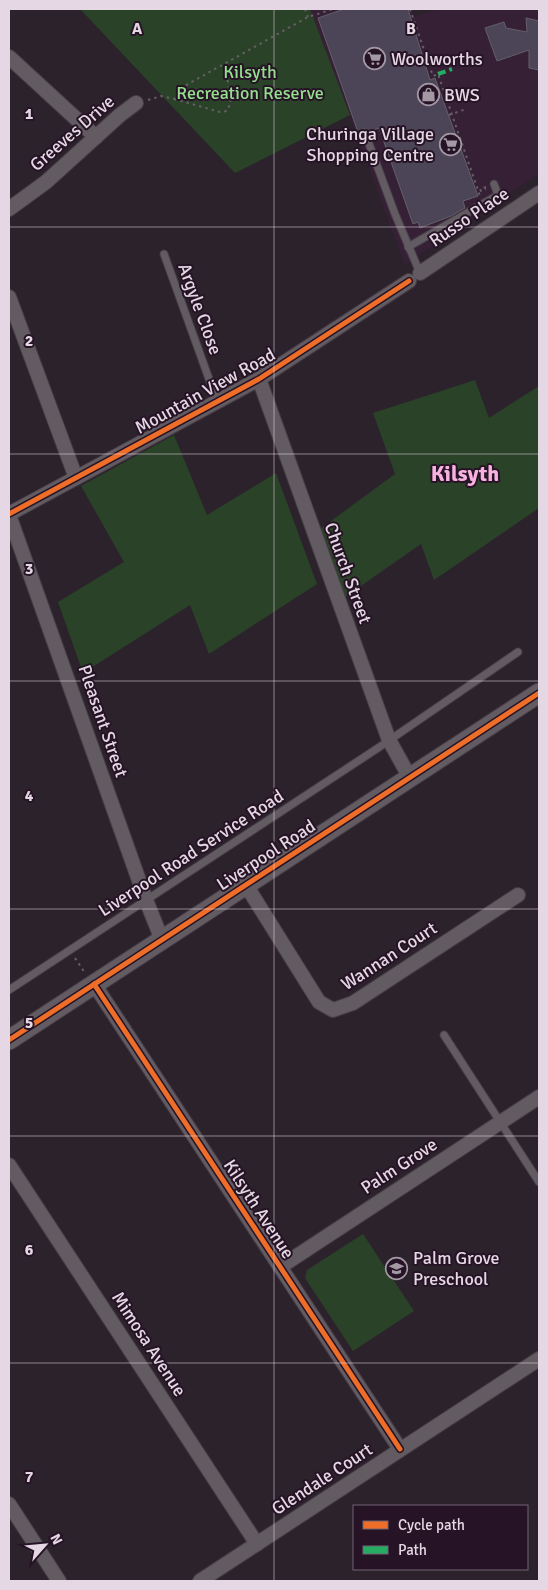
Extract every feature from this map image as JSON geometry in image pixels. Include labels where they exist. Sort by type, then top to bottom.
[{"type":"main road","name":"Liverpool Road","points":[[9,1040],[409,776],[539,693]]},
{"type":"street","points":[[9,57],[96,138]]},
{"type":"street","name":"Greeves Drive","points":[[9,209],[46,182],[136,104]]},
{"type":"street","name":"Russo Place","points":[[415,277],[539,193]]},
{"type":"street","name":"Mountain View Road","points":[[9,514],[259,379],[415,277]]},
{"type":"street","points":[[9,297],[76,478]]},
{"type":"street","name":"Church Street","points":[[259,379],[389,740],[409,776]]},
{"type":"street","name":"Pleasant Street","points":[[9,514],[146,900],[162,940]]},
{"type":"street","name":"Wannan Court","points":[[246,885],[320,1002],[333,1010],[353,1003],[518,895]]},
{"type":"street","name":"Kilsyth Avenue","points":[[94,984],[400,1449]]},
{"type":"street","name":"Palm Grove","points":[[280,1267],[539,1097]]},
{"type":"street","name":"Mimosa Avenue","points":[[9,1166],[257,1544]]},
{"type":"street","name":"Glendale Court","points":[[200,1581],[539,1359]]},
{"type":"street","points":[[9,1504],[59,1581]]},
{"type":"lane","points":[[365,133],[408,247],[415,277]]},
{"type":"lane","points":[[408,247],[498,196],[494,184]]},
{"type":"lane","points":[[424,226],[427,236]]},
{"type":"lane","name":"Argyle Close","points":[[164,254],[217,401]]},
{"type":"lane","name":"Liverpool Road Service Road","points":[[9,990],[389,740],[518,652]]},
{"type":"lane","points":[[444,1035],[539,1182]]},
{"type":"path","points":[[305,9],[308,17]]},
{"type":"path","points":[[174,99],[181,88],[308,17],[333,9]]},
{"type":"path","points":[[410,9],[433,76],[438,74],[450,114],[480,196],[490,191],[489,188],[481,191],[480,189],[494,184]]},
{"type":"path","points":[[136,104],[161,96],[220,112],[227,111],[231,102],[225,64]]},
{"type":"path","points":[[450,114],[466,109]]},
{"type":"shaded area","name":"Churinga Village Shopping Centre","points":[[310,9],[412,9],[415,17],[439,9],[539,9],[539,173],[405,265]]},
{"type":"green space","name":"Kilsyth Recreation Reserve","points":[[80,9],[310,9],[350,115],[235,173]]},
{"type":"green space","points":[[475,380],[489,418],[539,386],[539,508],[434,580],[421,544],[345,597],[320,529],[395,474],[373,413]]},
{"type":"green space","points":[[174,435],[207,515],[276,473],[317,584],[209,654],[190,605],[83,673],[58,602],[124,562],[81,486]]},
{"type":"green space","points":[[363,1234],[414,1311],[353,1351],[305,1278],[307,1270]]},
{"type":"building","points":[[344,9],[408,9],[430,80],[435,78],[478,196],[463,201],[465,208],[451,216],[420,228],[418,222],[413,224],[379,128],[370,131],[364,128],[359,135],[318,18]]},
{"type":"building","points":[[526,18],[539,21],[539,70],[529,68],[529,50],[497,61],[485,28],[504,22],[506,28],[527,32]]},
{"type":"marked path","points":[[438,74],[452,69]]},
{"type":"cycle path","points":[[9,514],[259,379],[409,281]]},
{"type":"cycle path","points":[[9,1040],[539,693]]},
{"type":"cycle path","points":[[94,984],[400,1449]]},
{"type":"place","name":"Woolworths","points":[[375,59]]},
{"type":"place","name":"BWS","points":[[428,95]]},
{"type":"place","name":"Churinga Village Shopping Centre","points":[[450,144]]},
{"type":"place","name":"Palm Grove Preschool","points":[[397,1268]]},
{"type":"district","name":"Kilsyth","points":[[465,473]]}]
